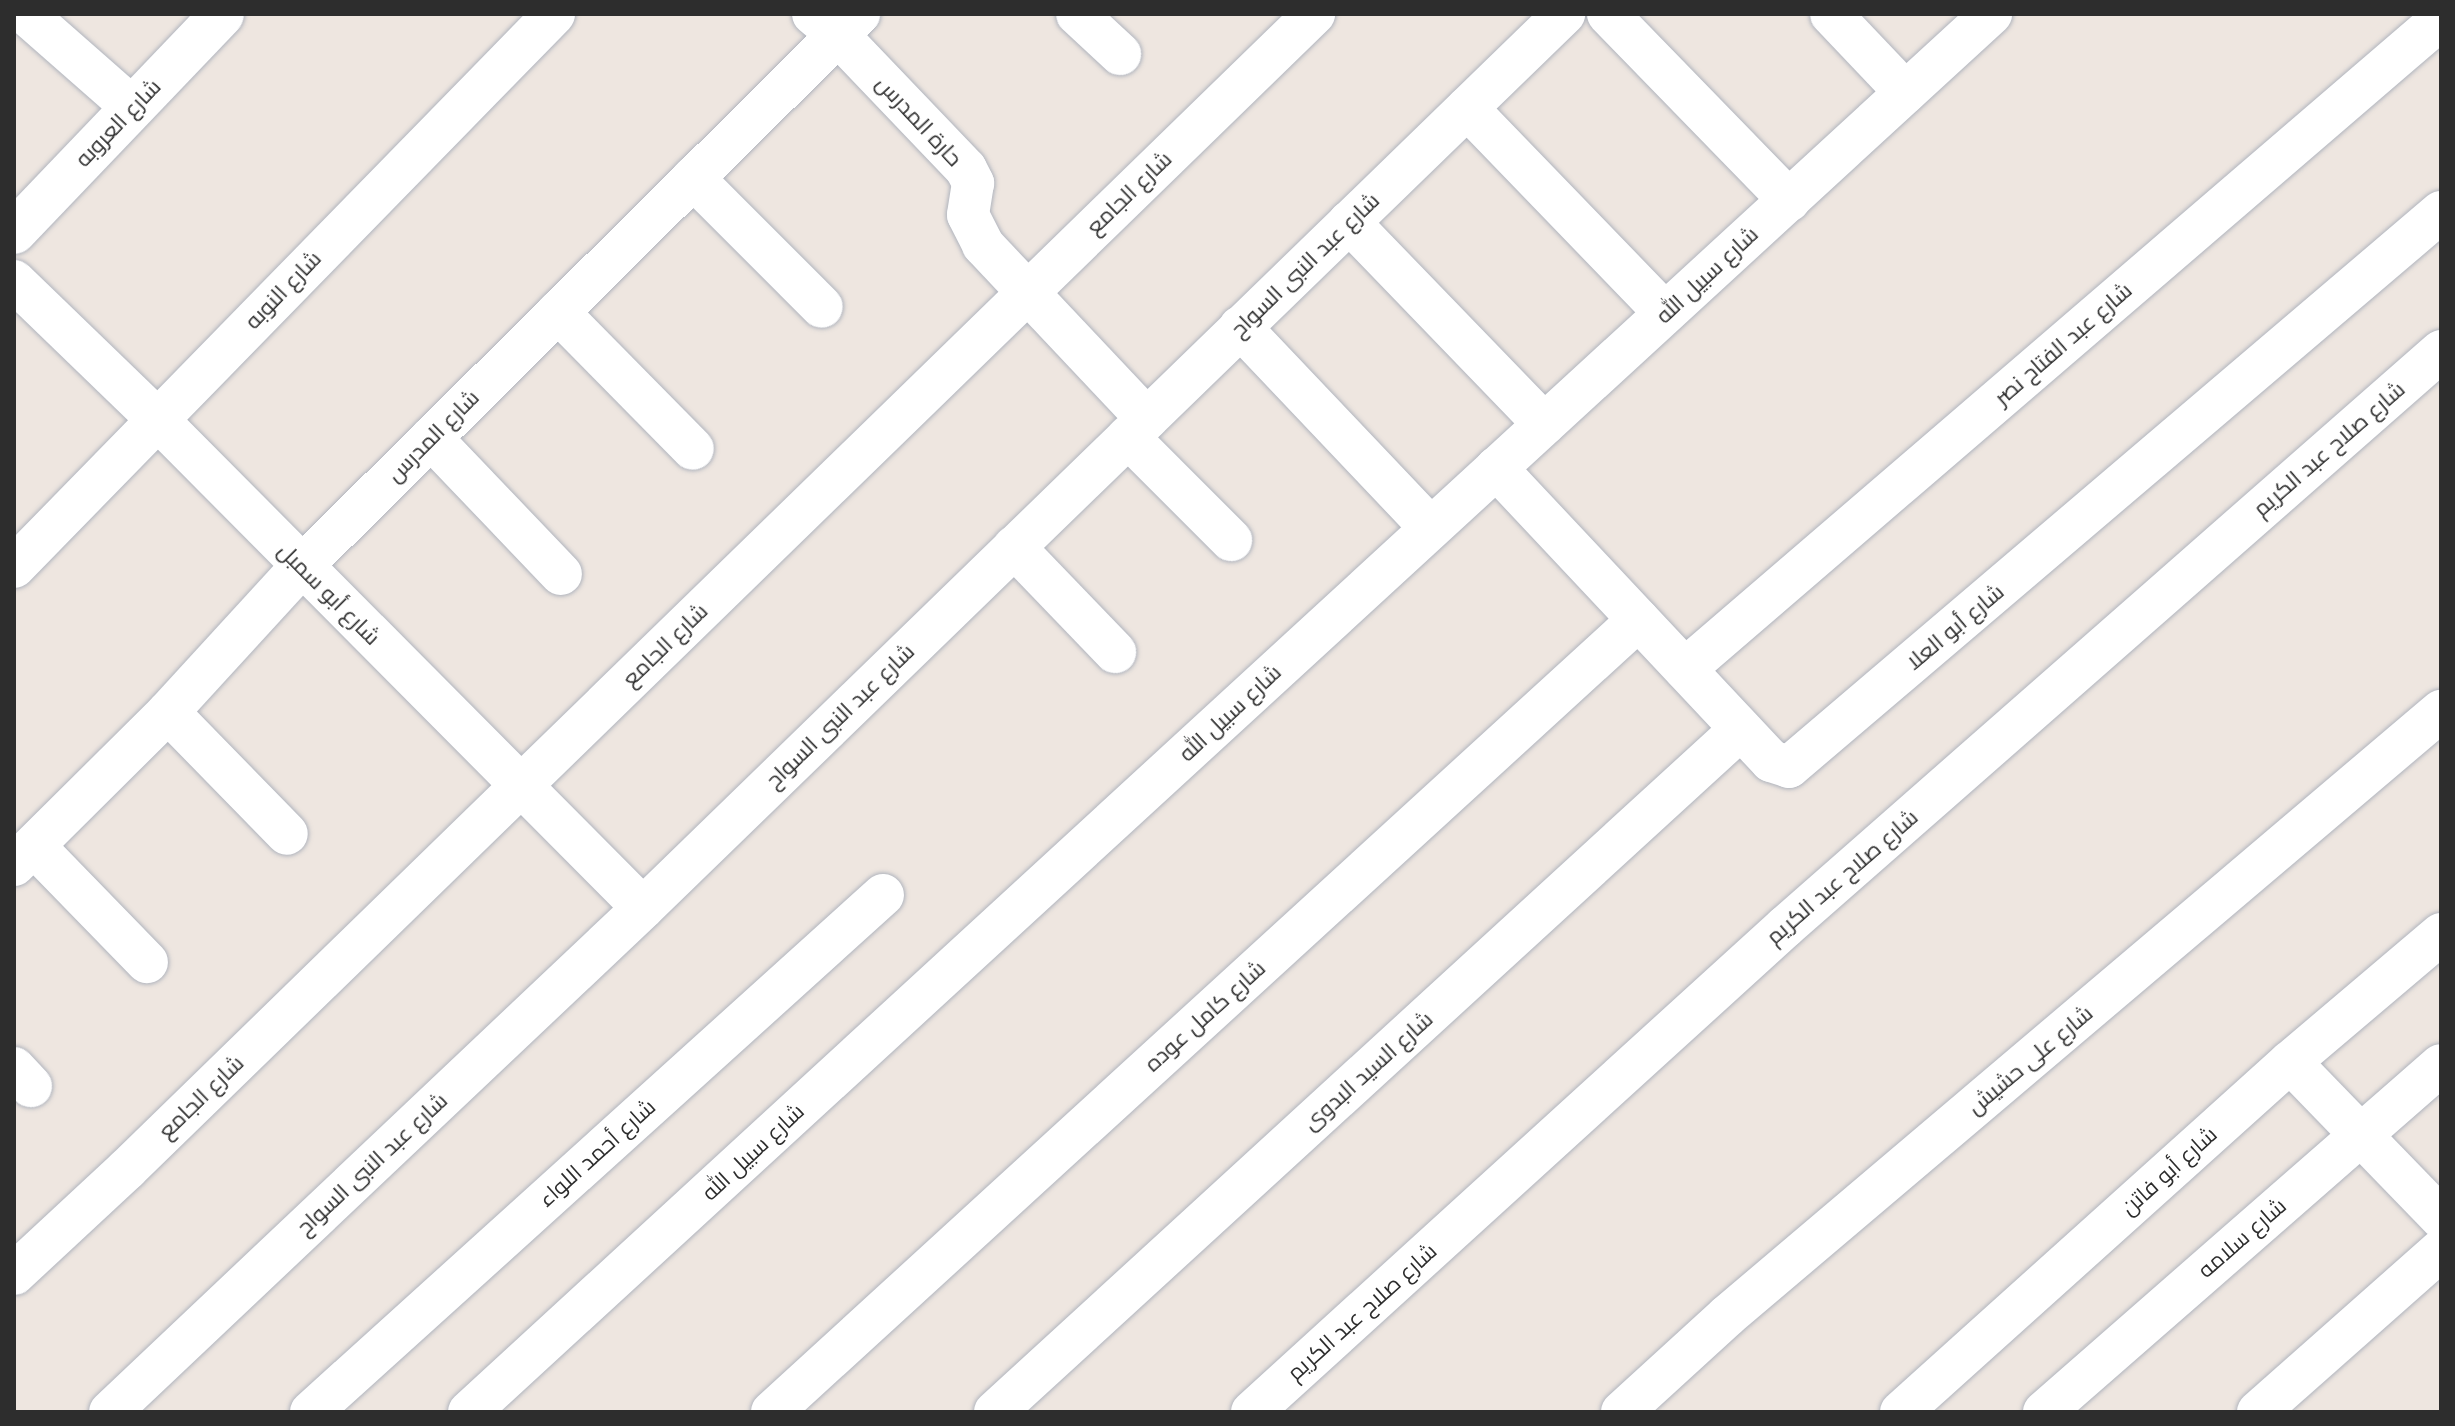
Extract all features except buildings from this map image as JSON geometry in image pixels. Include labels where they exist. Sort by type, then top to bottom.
[{"type":"street","points":[[26,14],[132,107]]},
{"type":"street","name":"شارع العروبه","points":[[14,232],[222,14]]},
{"type":"street","name":"شارع النوبه","points":[[14,567],[554,14]]},
{"type":"street","points":[[1077,14],[1120,54]]},
{"type":"street","name":"شارع الجامع","points":[[14,1274],[1314,14]]},
{"type":"street","points":[[1608,14],[1789,200]]},
{"type":"street","points":[[1831,14],[1905,92]]},
{"type":"street","name":"شارع سبيل الله","points":[[469,1412],[1991,14]]},
{"type":"street","name":"شارع عبد النبى السواح","points":[[110,1412],[643,908],[1467,108],[1553,18]]},
{"type":"street","name":"شارع عبد الفتاح نصر","points":[[1685,669],[2441,19]]},
{"type":"street","name":"حارة المدرس","points":[[836,21],[966,169],[973,183],[968,215],[973,230],[1028,292],[1231,540]]},
{"type":"street","name":"شارع المدرس","points":[[24,855],[168,712],[301,567],[693,178],[836,21]]},
{"type":"street","points":[[1467,108],[1665,313]]},
{"type":"street","points":[[693,178],[822,307]]},
{"type":"street","name":"شارع أبو العلا","points":[[1496,468],[1741,729],[1779,767],[1789,767],[2441,212]]},
{"type":"street","points":[[1349,222],[1544,424]]},
{"type":"street","name":"شارع أبو سمبل","points":[[14,281],[157,419],[643,908]]},
{"type":"street","points":[[558,312],[693,449]]},
{"type":"street","points":[[1240,327],[1431,528]]},
{"type":"street","name":"شارع صلاح عبد الكريم","points":[[1252,1412],[1785,927],[2441,351]]},
{"type":"street","points":[[431,438],[561,574]]},
{"type":"street","points":[[1014,547],[1115,652]]},
{"type":"street","name":"شارع كامل عوده","points":[[772,1412],[1638,620]]},
{"type":"street","name":"شارع على حشيش","points":[[1622,1412],[1727,1316],[2441,711]]},
{"type":"street","points":[[168,712],[287,834]]},
{"type":"street","name":"شارع السيد البدوى","points":[[995,1412],[1741,729]]},
{"type":"street","points":[[24,855],[147,962]]},
{"type":"street","name":"شارع أحمد اللواء","points":[[311,1412],[883,895]]},
{"type":"street","name":"شارع أبو فاتن","points":[[1901,1412],[2290,1062],[2441,934]]},
{"type":"street","points":[[2290,1062],[2441,1218]]},
{"type":"street","name":"شارع سلامه","points":[[2044,1412],[2441,1065]]},
{"type":"street","points":[[2258,1412],[2441,1250]]}]
